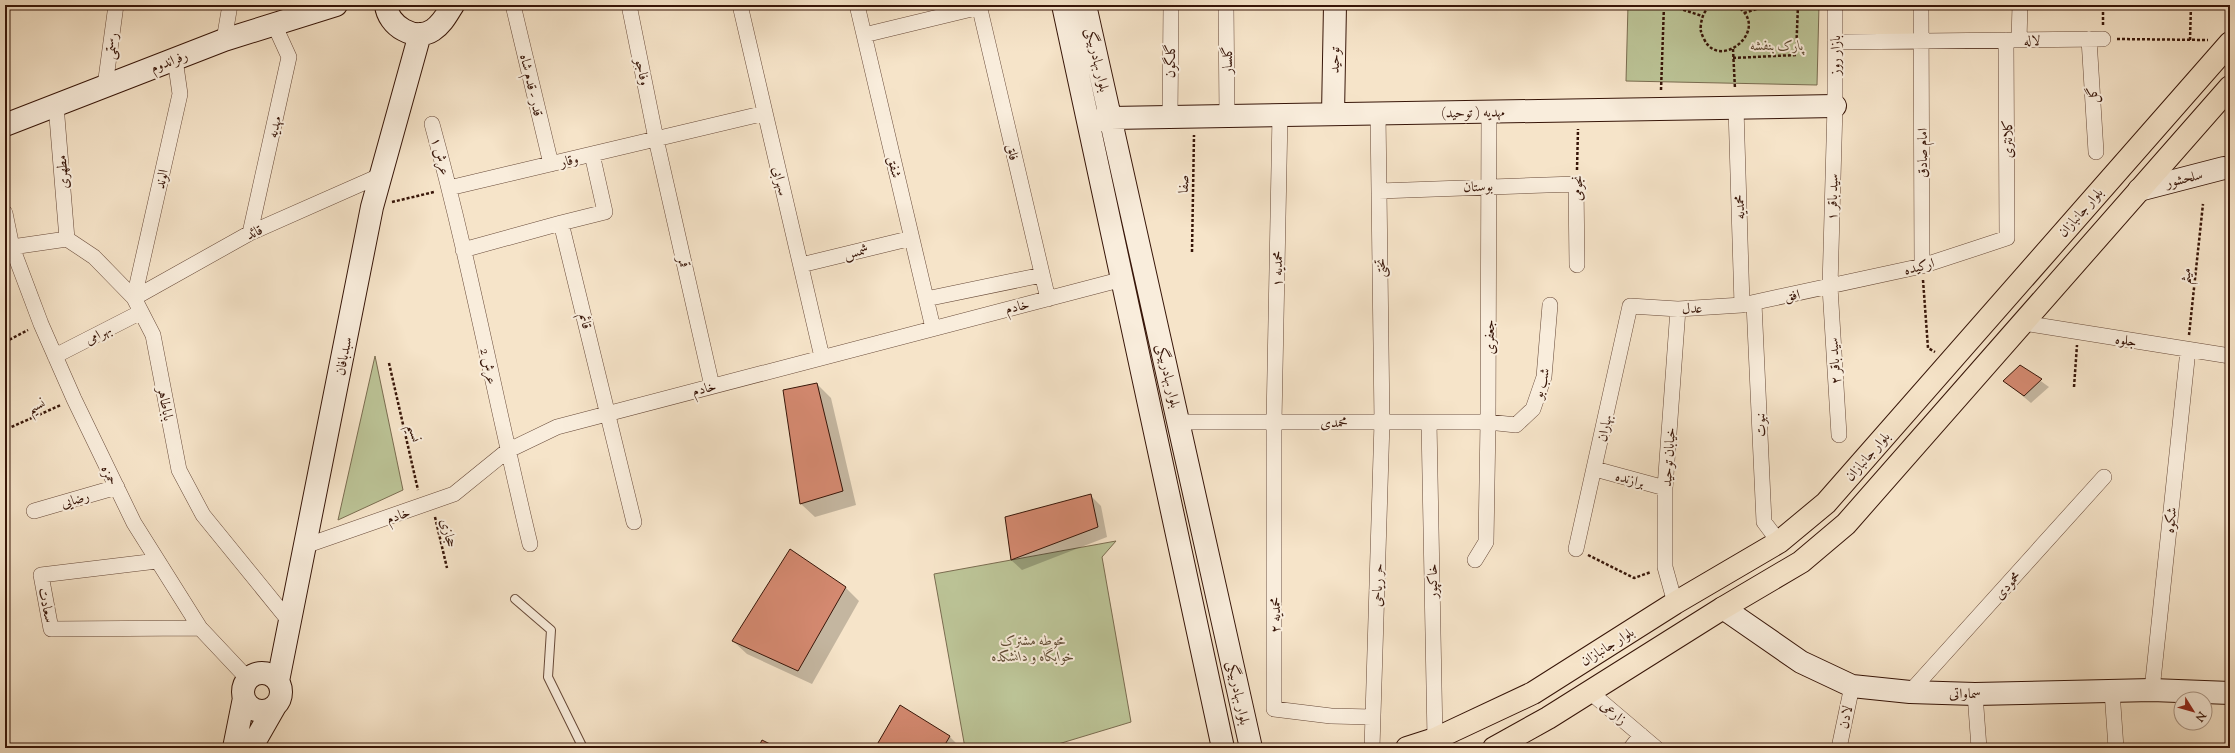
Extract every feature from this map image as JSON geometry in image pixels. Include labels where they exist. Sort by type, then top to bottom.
[{"type":"main road","name":"بلوار جانبازان","points":[[1406,748],[1435,739],[1533,693],[1675,603],[1779,542],[1826,503],[1950,361],[2222,42]]},
{"type":"main road","name":"بلوار جانبازان","points":[[1494,748],[1590,692],[1723,608],[1801,562],[1846,524],[2230,87]]},
{"type":"main road","points":[[1950,361],[1974,380]]},
{"type":"street","name":"رستمی","points":[[105,86],[116,5]]},
{"type":"street","points":[[224,40],[230,5]]},
{"type":"street","name":"رفراندوم","points":[[5,125],[224,40],[336,5]]},
{"type":"street","points":[[386,5],[392,22],[405,31],[420,34],[432,31],[441,24],[453,5]]},
{"type":"street","name":"قدر - قدم شاه","points":[[513,5],[551,164]]},
{"type":"street","name":"وفاجو","points":[[629,5],[656,139]]},
{"type":"street","name":"سهرابی","points":[[740,5],[822,357]]},
{"type":"street","name":"شفق","points":[[857,5],[933,328]]},
{"type":"street","name":"بلوار بهادربیگی","points":[[1063,5],[1090,123],[1223,748]]},
{"type":"street","name":"بلوار بهادربیگی","points":[[1085,5],[1251,748]]},
{"type":"street","name":"گلگون","points":[[1170,117],[1171,5]]},
{"type":"street","name":"گلسار","points":[[1226,5],[1227,116]]},
{"type":"street","name":"توحید","points":[[1333,114],[1334,5]]},
{"type":"street","name":"بازار روز","points":[[1834,5],[1835,106]]},
{"type":"street","name":"امام صادق","points":[[1920,5],[1922,41],[1922,266]]},
{"type":"street","name":"کلانتری","points":[[2007,238],[2013,40],[2020,5]]},
{"type":"street","points":[[864,35],[979,6]]},
{"type":"street","name":"فلق","points":[[979,6],[1048,298]]},
{"type":"street","name":"مهدیه","points":[[250,233],[290,57],[274,24]]},
{"type":"street","name":"سبدبافان","points":[[278,681],[372,207],[379,176],[420,34]]},
{"type":"street","name":"لاله","points":[[1835,42],[2096,39]]},
{"type":"street","name":"گل","points":[[2096,39],[2096,152]]},
{"type":"street","name":"الوند","points":[[134,298],[180,94],[175,59]]},
{"type":"street","name":"مطهری","points":[[56,105],[68,239]]},
{"type":"street","name":"مهدیه ( توحید)","points":[[1090,123],[1110,118],[1835,106]]},
{"type":"street","name":"سید باقر ۱","points":[[1830,287],[1835,106]]},
{"type":"street","name":"محمدیه","points":[[1736,108],[1748,304]]},
{"type":"street","name":"جعفری","points":[[1475,560],[1486,542],[1489,112]]},
{"type":"street","name":"وقار","points":[[449,188],[765,113]]},
{"type":"street","name":"تختی","points":[[1378,114],[1382,422]]},
{"type":"street","name":"محمدیه ۱","points":[[1274,422],[1280,115]]},
{"type":"street","name":"عرش ۱","points":[[432,124],[449,188]]},
{"type":"street","name":"قمر","points":[[656,139],[712,386]]},
{"type":"street","points":[[463,250],[605,212],[592,154]]},
{"type":"street","name":"سلحشور","points":[[2139,190],[2224,168],[2230,170]]},
{"type":"street","name":"قائد","points":[[134,298],[250,233],[379,176]]},
{"type":"street","name":"بوستان","points":[[1379,191],[1576,184]]},
{"type":"street","name":"نجومی","points":[[1576,184],[1577,265]]},
{"type":"street","name":"عرش 2","points":[[449,188],[507,451],[530,544]]},
{"type":"street","name":"حمزه","points":[[5,213],[9,248],[74,399],[134,524],[200,628],[246,689]]},
{"type":"street","name":"قائم","points":[[562,223],[609,412],[634,522]]},
{"type":"street","name":"شمس","points":[[801,265],[912,238]]},
{"type":"street","name":"ارکیده","points":[[1830,287],[1922,266],[2007,238]]},
{"type":"street","points":[[9,248],[68,239]]},
{"type":"street","name":"باباطاهر","points":[[68,239],[94,257],[134,298],[153,335],[179,470],[203,515],[290,622]]},
{"type":"street","points":[[926,299],[1042,275]]},
{"type":"street","name":"خادم","points":[[305,546],[454,494],[507,451],[557,426],[1123,279]]},
{"type":"street","name":"افق","points":[[1748,304],[1830,287]]},
{"type":"street","name":"سید باقر ۲","points":[[1830,287],[1839,435]]},
{"type":"street","name":"عدل","points":[[1630,306],[1678,309],[1748,304]]},
{"type":"street","name":"نبوت","points":[[1748,304],[1764,522],[1779,542]]},
{"type":"street","name":"شب بو","points":[[1488,422],[1516,424],[1533,410],[1544,377],[1550,305]]},
{"type":"street","name":"بهاران","points":[[1576,549],[1630,306]]},
{"type":"street","name":"خیابان توحید","points":[[1675,603],[1665,567],[1665,488],[1678,309]]},
{"type":"street","name":"بهرامی","points":[[55,356],[141,312]]},
{"type":"street","name":"جلوه","points":[[2023,323],[2230,356]]},
{"type":"street","name":"شکوه","points":[[2152,690],[2188,350]]},
{"type":"street","name":"محمدی","points":[[1179,422],[1488,422]]},
{"type":"street","name":"محمدیه ۲","points":[[1274,422],[1274,709],[1331,716],[1372,717]]},
{"type":"street","name":"حر ریاحی","points":[[1372,748],[1382,422]]},
{"type":"street","name":"خاکپور","points":[[1429,422],[1435,739]]},
{"type":"street","name":"برازنده","points":[[1595,469],[1665,488]]},
{"type":"street","name":"محمودی","points":[[1910,692],[2104,477]]},
{"type":"street","name":"رضایی","points":[[34,511],[116,487]]},
{"type":"street","name":"سعادت","points":[[157,561],[41,575],[51,629],[200,628]]},
{"type":"street","name":"سماواتی","points":[[1723,608],[1801,662],[1852,686],[1910,692],[1975,694],[2152,690],[2230,693]]},
{"type":"street","points":[[234,748],[246,689],[252,676],[263,673],[269,674],[278,681],[281,697],[251,748]]},
{"type":"street","name":"لادن","points":[[1839,748],[1852,686]]},
{"type":"street","points":[[246,689],[246,704],[257,711],[270,710],[275,706]]},
{"type":"street","points":[[2112,691],[2116,748]]},
{"type":"street","name":"زارعی","points":[[1590,692],[1656,748]]},
{"type":"street","points":[[1975,694],[1979,748]]},
{"type":"street","points":[[1631,748],[1641,735]]},
{"type":"lane","points":[[515,599],[551,630],[548,677],[583,748]]},
{"type":"path","points":[[1660,109],[1664,5]]},
{"type":"path","points":[[1669,5],[1702,16]]},
{"type":"path","points":[[1714,5],[1702,16],[1700,30],[1706,43],[1718,50],[1733,49],[1742,43],[1747,34],[1748,23],[1744,13],[1735,5]]},
{"type":"path","points":[[1744,13],[1769,5]]},
{"type":"path","points":[[1733,58],[1796,55],[1798,5]]},
{"type":"path","points":[[2104,5],[2096,39],[2190,40],[2222,42]]},
{"type":"path","points":[[2190,40],[2191,5]]},
{"type":"path","points":[[1733,49],[1736,108]]},
{"type":"path","name":"نجومی","points":[[1576,184],[1579,110]]},
{"type":"path","name":"صفا","points":[[1192,252],[1194,117]]},
{"type":"path","points":[[372,207],[449,188]]},
{"type":"path","name":"میثم","points":[[2188,350],[2203,204]]},
{"type":"path","points":[[1922,266],[1928,348],[1950,361]]},
{"type":"path","points":[[5,342],[41,324]]},
{"type":"path","points":[[2074,387],[2078,332]]},
{"type":"path","name":"نسیم","points":[[389,363],[426,504]]},
{"type":"path","name":"نسیم","points":[[7,429],[74,399]]},
{"type":"path","name":"حجازی","points":[[426,504],[447,568]]},
{"type":"path","points":[[1576,549],[1634,578],[1665,567]]},
{"type":"green space","name":"پارک بنفشه","points":[[1628,5],[1819,5],[1817,85],[1626,81]]},
{"type":"green space","points":[[375,356],[403,490],[338,520]]},
{"type":"green space","name":"محوطه مشترک خوابگاه و دانشکده","points":[[1116,541],[1102,557],[1131,722],[1045,748],[965,748],[934,574]]},
{"type":"building","points":[[2020,365],[2042,379],[2024,396],[2003,381]]},
{"type":"building","points":[[817,383],[843,491],[800,504],[783,390]]},
{"type":"building","points":[[1091,494],[1098,527],[1011,560],[1005,517]]},
{"type":"building","points":[[790,549],[846,587],[798,671],[732,641]]},
{"type":"building","points":[[900,705],[950,736],[943,748],[875,748]]},
{"type":"building","points":[[762,740],[778,748],[758,748]]}]
